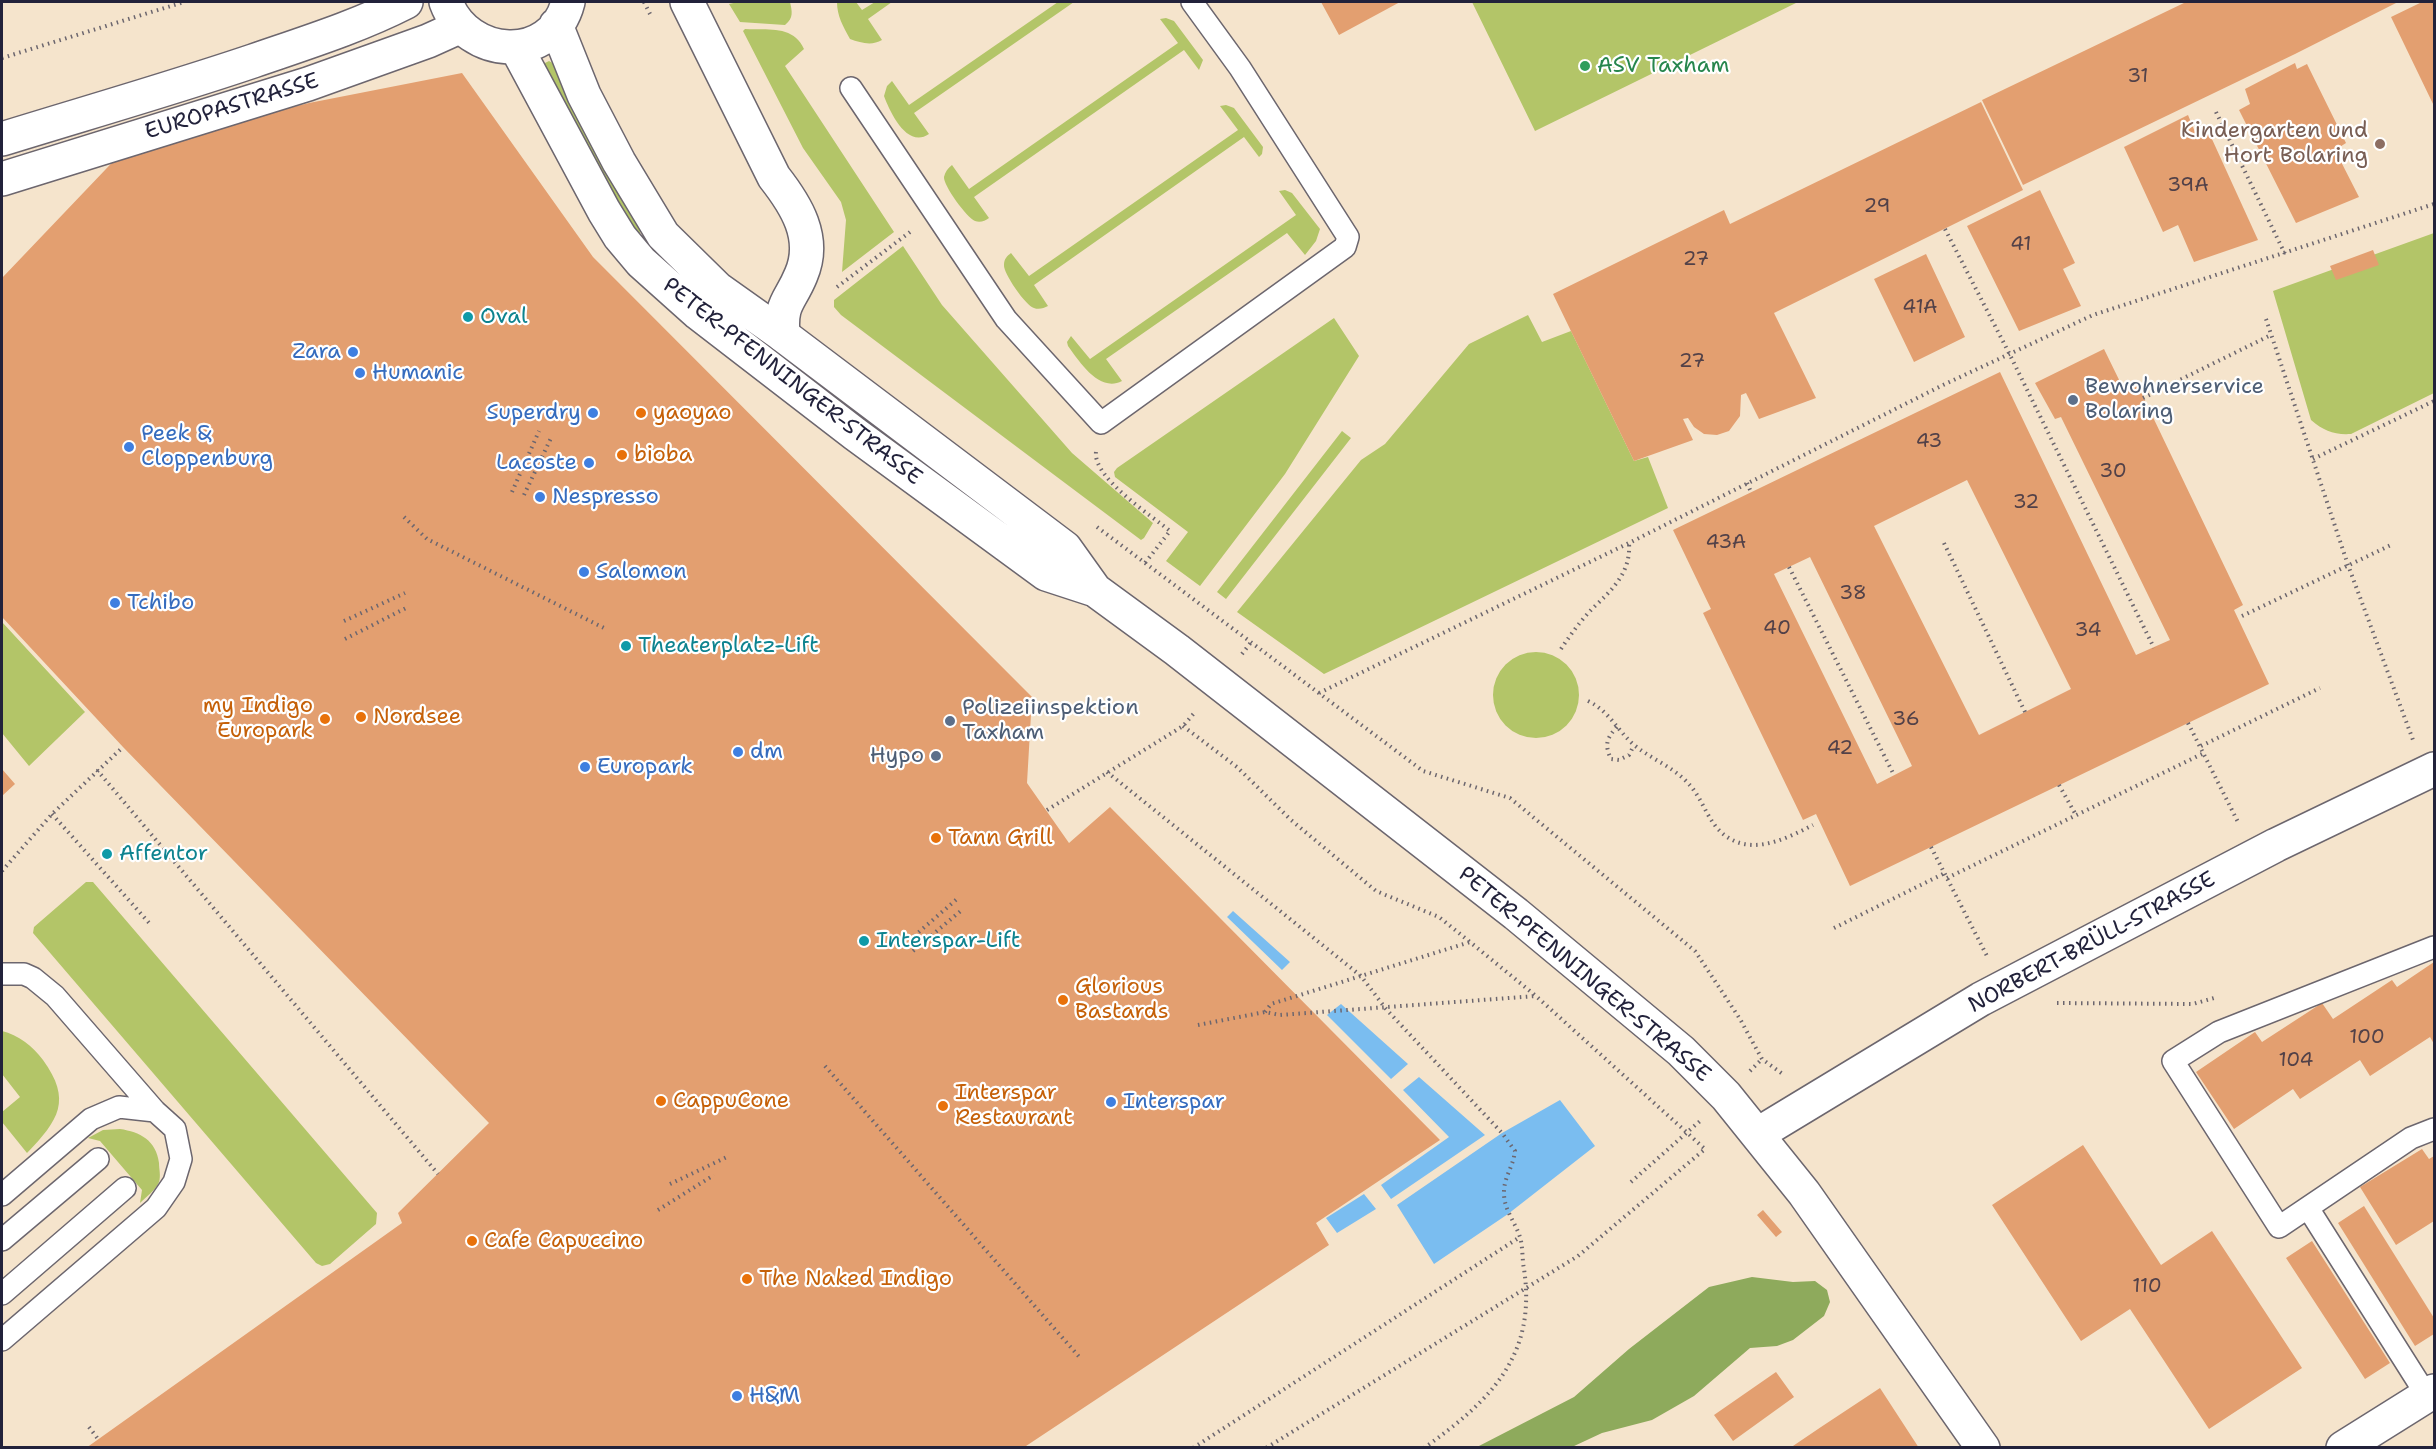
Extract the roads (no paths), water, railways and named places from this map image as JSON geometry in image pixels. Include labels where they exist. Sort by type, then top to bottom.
[{"type":"street","name":"EUROPASTRASSE","points":[[2,139],[297,46],[371,20],[406,2]]},
{"type":"street","name":"PETER-PFENNINGER-STRASSE","points":[[687,2],[774,177],[788,195],[802,220],[806,239],[806,259],[801,276],[781,315],[783,335]]},
{"type":"street","name":"EUROPASTRASSE","points":[[2,179],[308,84],[428,41],[452,14],[476,40],[496,47],[516,47],[545,36],[562,14]]},
{"type":"street","name":"PETER-PFENNINGER-STRASSE","points":[[562,14],[584,95],[619,162],[663,235],[718,289],[783,335],[1065,549],[1095,590],[1177,650],[1516,914],[1681,1051],[1726,1096],[1804,1194],[1983,1448]]},
{"type":"street","name":"PETER-PFENNINGER-STRASSE","points":[[516,47],[603,211],[620,237],[659,279],[698,313],[855,434],[1046,574],[1095,590]]},
{"type":"street","name":"NORBERT-BRÜLL-STRASSE","points":[[1758,1134],[2003,988],[2254,856],[2430,771]]},
{"type":"street","points":[[2343,1448],[2431,1393]]},
{"type":"lane","points":[[851,88],[1006,319],[1101,423],[1345,247],[1348,242],[1348,237],[1246,78],[1192,2]]},
{"type":"lane","points":[[2434,947],[2219,1032],[2173,1061],[2279,1227],[2411,1138],[2434,1129]]},
{"type":"lane","points":[[2,974],[24,975],[33,978],[55,996],[155,1111],[175,1129],[181,1159],[174,1182],[156,1208],[2,1340]]},
{"type":"lane","points":[[2,1195],[91,1119],[118,1107],[155,1111]]},
{"type":"lane","points":[[2,1240],[98,1159]]},
{"type":"lane","points":[[2,1294],[125,1188]]},
{"type":"lane","points":[[2308,1208],[2431,1393]]},
{"type":"water","points":[[1233,911],[1290,962],[1282,970],[1227,917]]},
{"type":"water","points":[[1341,1004],[1408,1064],[1391,1079],[1327,1015]]},
{"type":"water","points":[[1419,1077],[1485,1135],[1391,1199],[1381,1185],[1449,1137],[1403,1090]]},
{"type":"water","points":[[1560,1100],[1595,1146],[1508,1214],[1434,1264],[1397,1205],[1502,1133]]},
{"type":"water","points":[[1364,1194],[1376,1209],[1337,1233],[1326,1218]]},
{"type":"place","name":"ASV Taxham","points":[[1585,66]]},
{"type":"place","name":"Kindergarten und Hort Bolaring","points":[[2380,144]]},
{"type":"place","name":"Oval","points":[[468,317]]},
{"type":"place","name":"Zara","points":[[353,352]]},
{"type":"place","name":"Humanic","points":[[360,373]]},
{"type":"place","name":"Bewohnerservice Bolaring","points":[[2073,400]]},
{"type":"place","name":"Superdry","points":[[593,413]]},
{"type":"place","name":"yaoyao","points":[[641,413]]},
{"type":"place","name":"Peek & Cloppenburg","points":[[129,447]]},
{"type":"place","name":"bioba","points":[[622,455]]},
{"type":"place","name":"Lacoste","points":[[589,463]]},
{"type":"place","name":"Nespresso","points":[[540,497]]},
{"type":"place","name":"Salomon","points":[[584,572]]},
{"type":"place","name":"Tchibo","points":[[115,603]]},
{"type":"place","name":"Theaterplatz-Lift","points":[[626,646]]},
{"type":"place","name":"Nordsee","points":[[361,717]]},
{"type":"place","name":"my Indigo Europark","points":[[325,719]]},
{"type":"place","name":"Polizeiinspektion Taxham","points":[[950,721]]},
{"type":"place","name":"dm","points":[[738,752]]},
{"type":"place","name":"Hypo","points":[[936,756]]},
{"type":"place","name":"Europark","points":[[585,767]]},
{"type":"place","name":"Tann Grill","points":[[936,838]]},
{"type":"place","name":"Affentor","points":[[107,854]]},
{"type":"place","name":"Interspar-Lift","points":[[864,941]]},
{"type":"place","name":"Glorious Bastards","points":[[1063,1000]]},
{"type":"place","name":"CappuCone","points":[[661,1101]]},
{"type":"place","name":"Interspar","points":[[1111,1102]]},
{"type":"place","name":"Interspar Restaurant","points":[[943,1106]]},
{"type":"place","name":"Cafe Capuccino","points":[[472,1241]]},
{"type":"place","name":"The Naked Indigo","points":[[747,1279]]},
{"type":"place","name":"H&M","points":[[737,1396]]}]
